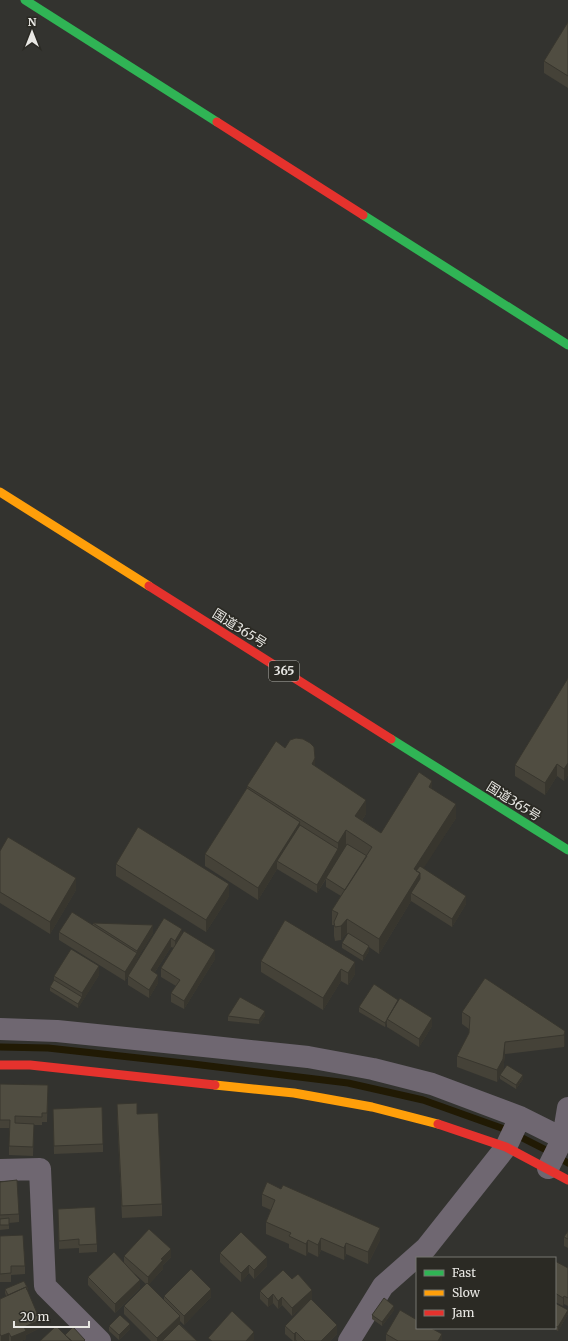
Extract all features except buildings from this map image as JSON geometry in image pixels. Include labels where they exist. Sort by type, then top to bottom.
[{"type":"main road","points":[[25,0],[568,345]]},
{"type":"main road","name":"国道365号","points":[[0,492],[568,850]]},
{"type":"main road","points":[[0,1064],[37,1066],[294,1093],[372,1107],[432,1122],[506,1147],[568,1180]]},
{"type":"street","points":[[0,1029],[72,1032],[308,1057],[373,1069],[432,1084],[520,1117],[566,1139]]},
{"type":"street","points":[[548,1168],[566,1139],[568,1108]]},
{"type":"street","points":[[349,1341],[383,1286],[426,1248],[506,1147],[520,1117]]},
{"type":"street","points":[[0,1170],[40,1169],[45,1286],[100,1341]]},
{"type":"waterway","points":[[0,1047],[48,1048],[348,1083],[423,1100],[507,1130],[568,1163]]},
{"type":"traffic: fast","points":[[25,0],[217,122]]},
{"type":"traffic: fast","points":[[363,215],[568,345]]},
{"type":"traffic: fast","points":[[391,739],[568,850]]},
{"type":"traffic: slow","points":[[0,492],[149,586]]},
{"type":"traffic: slow","points":[[215,1085],[294,1093],[372,1107],[438,1124]]},
{"type":"traffic: jam","points":[[217,122],[363,215]]},
{"type":"traffic: jam","points":[[149,586],[391,739]]},
{"type":"traffic: jam","points":[[0,1065],[30,1065],[215,1085]]},
{"type":"traffic: jam","points":[[438,1124],[506,1147],[568,1180]]}]
